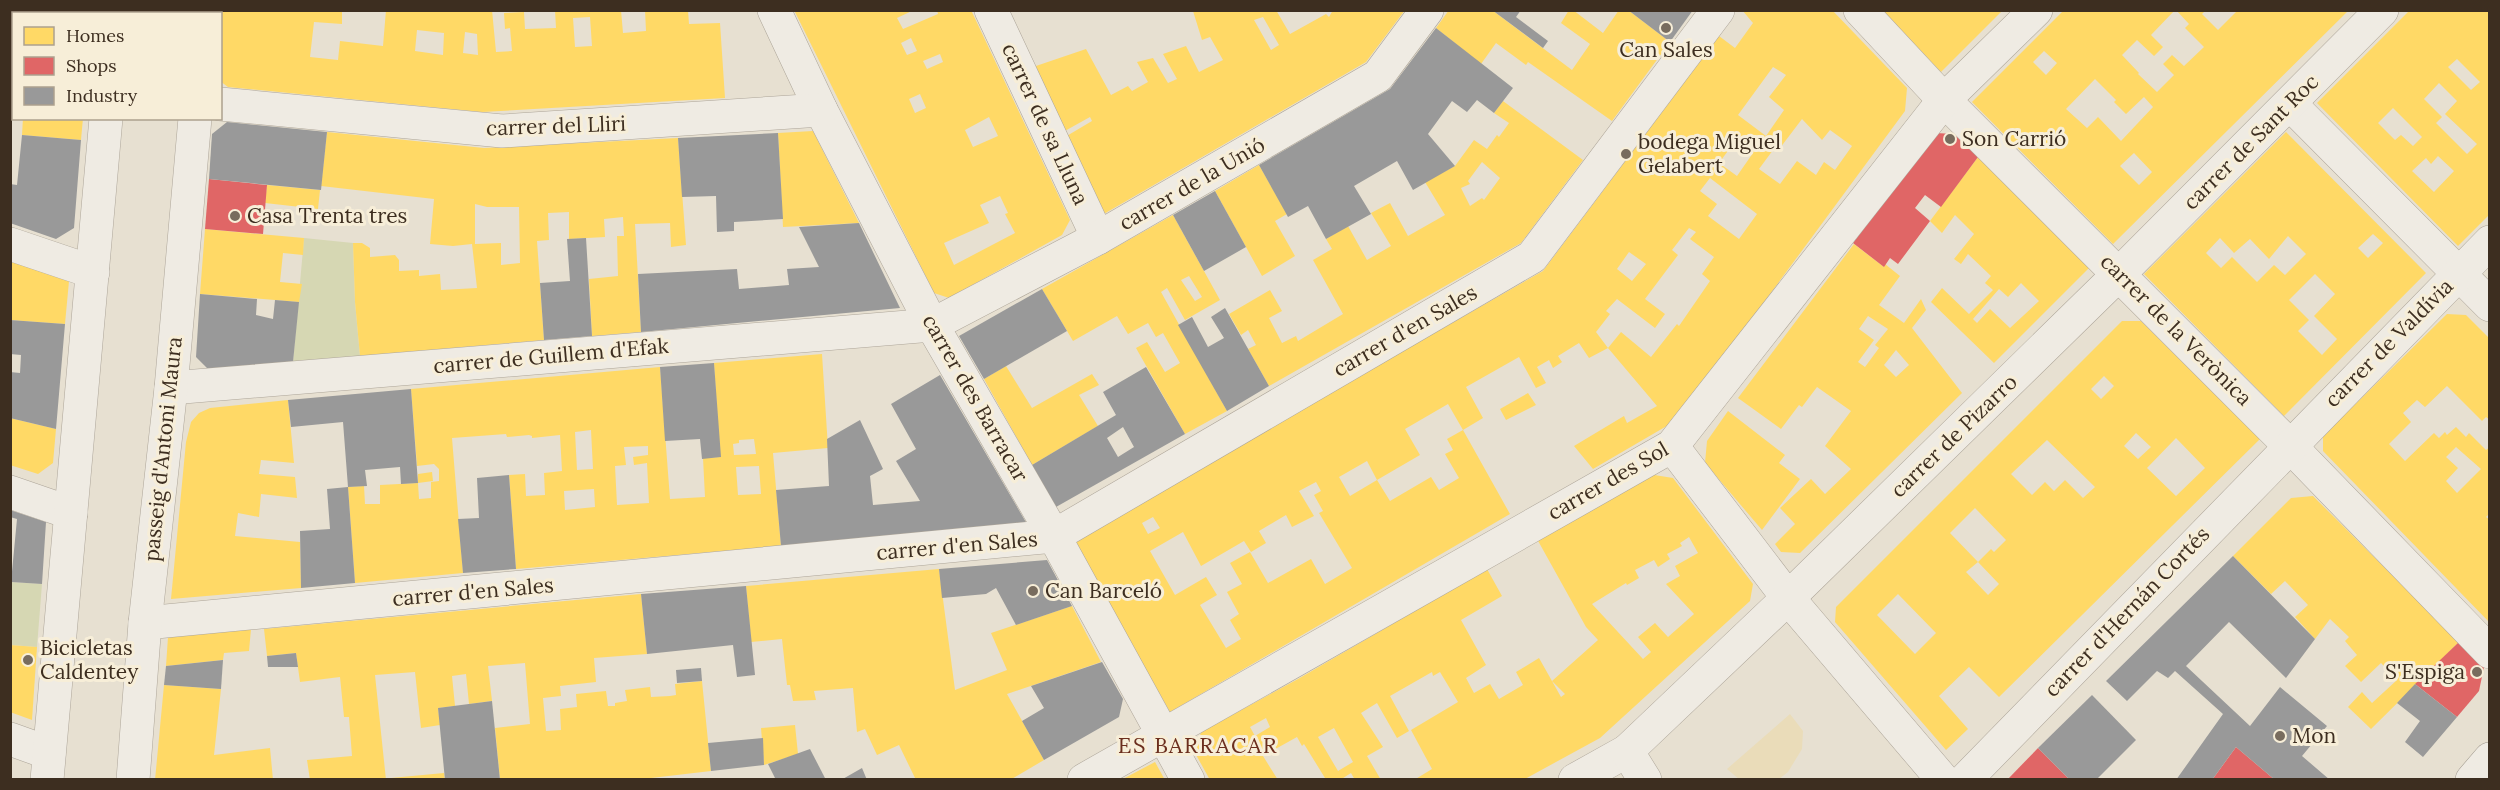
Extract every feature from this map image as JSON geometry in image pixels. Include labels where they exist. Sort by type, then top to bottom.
[{"type":"street","name":"carrer des Barracar","points":[[774,10],[821,110],[932,325],[1054,536],[1188,780]]},
{"type":"street","name":"carrer de sa Lluna","points":[[991,10],[1098,238]]},
{"type":"street","name":"carrer de la Unió","points":[[932,325],[1098,238],[1378,76],[1426,10]]},
{"type":"street","name":"carrer d'en Sales","points":[[144,623],[1054,536],[1532,257],[1718,10]]},
{"type":"street","name":"carrer de la Verònica","points":[[1860,10],[1944,100],[2120,273],[2490,652]]},
{"type":"street","name":"carrer des Sol","points":[[1084,780],[1672,446],[1944,100],[2036,10]]},
{"type":"street","name":"carrer de Sant Roc","points":[[2120,273],[2382,10]]},
{"type":"street","name":"carrer del Lliri","points":[[222,104],[502,131],[821,110]]},
{"type":"street","points":[[2290,104],[2490,305]]},
{"type":"street","points":[[10,740],[48,766],[106,120]]},
{"type":"street","name":"passeig d'Antoni Maura","points":[[133,780],[144,623],[171,388],[195,120]]},
{"type":"street","name":"carrer de Valdívia","points":[[2289,445],[2490,242]]},
{"type":"street","points":[[10,244],[93,272]]},
{"type":"street","name":"carrer de Pizarro","points":[[1575,780],[1627,751],[1788,598],[2120,273]]},
{"type":"street","name":"carrer de Guillem d'Efak","points":[[171,388],[932,325]]},
{"type":"street","name":"carrer d'Hernán Cortés","points":[[1965,780],[2289,445]]},
{"type":"street","points":[[1672,446],[1788,598],[1943,780]]},
{"type":"street","points":[[10,492],[72,513]]},
{"type":"street","points":[[1627,751],[1645,780]]},
{"type":"street","points":[[2472,780],[2490,759]]},
{"type":"green space","points":[[304,238],[353,243],[360,356],[293,362]]},
{"type":"green space","points":[[10,582],[42,584],[37,647],[11,645]]},
{"type":"sand","points":[[1790,714],[1803,731],[1802,749],[1788,772],[1779,779],[1740,780],[1727,769]]},
{"type":"building: Homes","points":[[221,10],[342,12],[342,24],[314,22],[310,57],[338,60],[340,41],[383,46],[386,10],[492,10],[496,52],[512,51],[510,28],[505,29],[504,13],[524,12],[525,29],[556,28],[555,10],[621,10],[623,33],[646,31],[645,10],[688,10],[689,24],[720,23],[725,98],[482,112],[228,87],[222,82]],"holes":[[[590,17],[592,46],[575,47],[573,18]],[[417,30],[444,33],[443,55],[415,51]],[[465,32],[477,34],[478,55],[463,53]]]},
{"type":"building: Homes","points":[[794,10],[914,10],[897,18],[903,29],[938,14],[937,10],[971,10],[1070,220],[1062,235],[949,298],[934,293]],"holes":[[[911,38],[917,51],[907,55],[901,43]],[[940,54],[943,62],[927,69],[923,61]],[[920,94],[926,108],[915,113],[909,99]],[[989,117],[998,136],[973,147],[965,130]],[[1000,196],[1008,213],[1005,214],[1015,233],[954,265],[944,243],[989,223],[980,205]]]},
{"type":"building: Homes","points":[[1276,10],[1290,34],[1326,14],[1329,17],[1333,10],[1405,10],[1366,62],[1102,215],[1065,137],[1092,121],[1090,117],[1063,132],[1033,67],[1086,49],[1111,95],[1128,86],[1132,91],[1148,82],[1137,62],[1153,58],[1168,83],[1177,79],[1163,54],[1186,46],[1199,72],[1223,60],[1210,37],[1202,40],[1193,11]],"holes":[[[1263,17],[1279,45],[1271,50],[1254,20]]]},
{"type":"building: Homes","points":[[1449,10],[1492,10],[1572,70],[1590,44],[1561,23],[1569,10],[1573,10],[1603,33],[1619,10],[1628,10],[1670,42],[1612,121],[1528,62],[1526,65],[1496,43],[1481,64],[1436,28]]},
{"type":"building: Homes","points":[[1742,10],[1832,10],[1907,88],[1905,111],[1677,420],[1593,469],[1574,446],[1624,416],[1627,423],[1657,406],[1608,348],[1589,358],[1579,343],[1558,356],[1562,362],[1553,368],[1549,360],[1537,367],[1546,383],[1536,388],[1519,357],[1466,387],[1483,418],[1463,430],[1510,514],[1170,712],[1072,540],[1543,271],[1719,36],[1735,48],[1753,23]],"holes":[[[1773,67],[1786,75],[1769,97],[1784,110],[1766,136],[1738,115]],[[1802,119],[1822,140],[1830,130],[1852,146],[1835,170],[1824,162],[1816,175],[1797,161],[1780,184],[1759,169],[1776,146],[1780,148]],[[1736,140],[1753,153],[1737,176],[1719,163]],[[1710,178],[1757,214],[1739,239],[1708,216],[1717,204],[1700,191]],[[1689,228],[1696,232],[1690,239],[1714,257],[1702,274],[1710,281],[1679,326],[1677,324],[1651,357],[1621,332],[1608,348],[1596,332],[1610,314],[1606,311],[1617,299],[1655,328],[1665,314],[1645,299],[1678,255],[1672,250]],[[1629,252],[1646,264],[1632,281],[1617,269]],[[1448,404],[1463,430],[1447,439],[1453,450],[1445,454],[1459,478],[1439,490],[1431,477],[1390,501],[1377,480],[1420,455],[1405,429]],[[1367,461],[1377,480],[1350,496],[1339,477]],[[1316,482],[1321,491],[1314,495],[1323,511],[1319,513],[1352,568],[1325,584],[1311,559],[1268,583],[1250,552],[1230,563],[1242,584],[1227,592],[1239,614],[1230,620],[1241,639],[1226,648],[1200,605],[1217,595],[1206,577],[1175,595],[1150,551],[1183,532],[1201,566],[1244,541],[1251,552],[1266,543],[1259,531],[1286,515],[1292,527],[1314,516],[1299,491]],[[1153,517],[1160,528],[1148,534],[1142,523]]]},
{"type":"building: Homes","points":[[1882,10],[2003,10],[1941,72]]},
{"type":"building: Homes","points":[[2064,10],[2175,10],[2151,35],[2163,47],[2154,56],[2137,40],[2122,55],[2157,92],[2174,75],[2163,64],[2172,55],[2184,66],[2204,47],[2185,28],[2189,24],[2176,10],[2206,10],[2202,14],[2218,30],[2238,10],[2349,10],[2113,244],[1972,102]],"holes":[[[2044,51],[2057,63],[2046,75],[2033,62]],[[2095,79],[2126,114],[2144,97],[2153,107],[2121,141],[2098,117],[2087,128],[2066,109]],[[2134,153],[2152,172],[2139,185],[2120,166]]]},
{"type":"building: Homes","points":[[2410,10],[2490,10],[2490,214],[2458,246],[2317,103]],"holes":[[[2457,59],[2480,82],[2471,90],[2448,67]],[[2439,83],[2457,101],[2445,114],[2477,144],[2467,154],[2436,123],[2442,117],[2424,99]],[[2393,108],[2422,137],[2413,146],[2401,135],[2395,140],[2378,123]],[[2438,156],[2454,171],[2434,192],[2412,171],[2426,158],[2431,164]]]},
{"type":"building: Homes","points":[[10,13],[12,14],[12,62],[10,62]]},
{"type":"building: Homes","points":[[1503,101],[1583,160],[1521,243],[1269,386],[1248,349],[1256,345],[1248,330],[1241,335],[1229,314],[1270,290],[1282,311],[1269,318],[1282,343],[1296,336],[1298,341],[1343,314],[1313,260],[1332,249],[1326,239],[1348,226],[1367,260],[1391,246],[1371,213],[1390,203],[1408,236],[1445,215],[1425,182],[1455,166],[1474,140],[1487,149],[1497,135],[1499,137],[1509,123],[1494,113]],"holes":[[[1482,162],[1500,178],[1484,200],[1482,198],[1470,206],[1461,188],[1470,184],[1468,181]]]},
{"type":"building: Homes","points":[[23,120],[83,120],[81,140],[22,135]]},
{"type":"building: Homes","points":[[813,131],[859,223],[783,227],[778,133]]},
{"type":"building: Homes","points":[[327,132],[484,148],[678,138],[686,245],[671,247],[670,223],[635,224],[641,332],[592,336],[589,279],[618,276],[617,236],[624,236],[623,217],[604,219],[605,237],[569,239],[569,212],[548,213],[549,240],[537,241],[544,340],[360,356],[353,243],[362,243],[370,248],[370,257],[395,255],[399,260],[399,271],[419,270],[419,276],[440,274],[441,290],[477,288],[472,244],[453,246],[430,244],[434,199],[321,186]],"holes":[[[475,204],[487,207],[519,207],[520,263],[501,265],[501,243],[475,244]]]},
{"type":"building: Homes","points":[[2286,132],[2426,273],[2284,416],[2144,274]],"holes":[[[2373,234],[2383,243],[2368,258],[2358,248]],[[2288,236],[2306,254],[2285,275],[2274,265],[2257,282],[2232,257],[2221,268],[2206,253],[2220,238],[2234,253],[2250,239],[2269,259]],[[2315,274],[2335,294],[2314,316],[2337,339],[2322,355],[2298,331],[2309,320],[2289,300]]]},
{"type":"building: Homes","points":[[1978,157],[2090,267],[1994,363],[1931,302],[1942,288],[1969,314],[1993,290],[1985,283],[1991,276],[1968,254],[1961,264],[1954,259],[1974,234],[1955,215],[1942,233],[1930,221]],"holes":[[[2021,283],[2039,301],[2010,328],[1990,309],[1977,323],[1973,319],[1999,289],[2008,297]]]},
{"type":"building: Homes","points":[[1259,165],[1287,214],[1275,221],[1295,256],[1262,276],[1215,191]]},
{"type":"building: Homes","points":[[267,185],[320,190],[318,209],[265,203]]},
{"type":"building: Homes","points":[[1173,215],[1220,300],[1185,320],[1167,288],[1161,292],[1227,411],[1185,434],[1136,348],[1147,342],[1165,372],[1180,363],[1163,333],[1156,337],[1148,323],[1128,334],[1117,316],[1073,341],[1042,289]],"holes":[[[1189,276],[1202,297],[1195,301],[1181,280]]]},
{"type":"building: Homes","points":[[205,229],[304,238],[303,255],[283,253],[280,282],[302,284],[299,302],[200,294]]},
{"type":"building: Homes","points":[[1854,244],[1900,276],[1879,305],[1904,323],[1921,299],[1926,310],[1912,328],[1962,393],[1800,553],[1781,552],[1775,544],[1795,524],[1780,508],[1811,479],[1825,494],[1851,469],[1825,446],[1851,411],[1817,387],[1802,407],[1799,405],[1781,429],[1738,398]],"holes":[[[1868,316],[1888,329],[1875,345],[1879,348],[1865,367],[1858,362],[1874,340],[1859,329]],[[1896,350],[1909,365],[1896,377],[1884,365]]]},
{"type":"building: Homes","points":[[10,261],[69,281],[65,324],[10,320]]},
{"type":"building: Homes","points":[[2447,314],[2466,315],[2490,339],[2490,420],[2486,417],[2482,421],[2447,386],[2425,407],[2417,400],[2403,413],[2411,422],[2389,444],[2405,461],[2434,433],[2439,438],[2445,432],[2447,435],[2456,427],[2466,437],[2469,433],[2486,450],[2490,447],[2490,513],[2486,517],[2490,520],[2490,623],[2323,451],[2323,436]],"holes":[[[2456,447],[2481,469],[2457,493],[2446,481],[2458,468],[2446,457]]]},
{"type":"building: Homes","points":[[2122,321],[2141,321],[2260,439],[1999,697],[1969,667],[1939,696],[1968,729],[1946,750],[1835,622],[1836,607]],"holes":[[[2104,376],[2114,386],[2101,399],[2091,389]],[[2136,433],[2151,447],[2138,459],[2124,446]],[[2176,438],[2205,468],[2176,496],[2147,468]],[[2047,440],[2095,487],[2083,498],[2065,480],[2054,491],[2045,482],[2032,495],[2011,474]],[[1975,508],[2006,540],[1994,552],[1991,549],[1978,562],[1950,533]],[[1978,562],[1999,584],[1988,595],[1966,572]],[[1898,594],[1936,633],[1915,654],[1877,615]]]},
{"type":"building: Homes","points":[[822,354],[828,448],[773,453],[781,546],[516,569],[509,475],[525,474],[526,496],[545,495],[544,473],[562,471],[560,435],[532,438],[529,435],[507,437],[506,434],[452,438],[463,573],[355,583],[348,487],[364,486],[365,504],[380,504],[380,485],[418,483],[419,499],[431,498],[431,482],[439,481],[439,469],[434,464],[417,466],[411,389],[660,367],[670,499],[705,497],[703,458],[720,457],[714,363]],"holes":[[[591,430],[593,469],[577,470],[575,432]],[[754,439],[756,454],[734,455],[733,444],[739,443],[739,440]],[[648,446],[648,455],[633,457],[634,465],[647,463],[649,503],[617,505],[615,466],[626,465],[624,447]],[[759,466],[761,494],[738,495],[736,467]],[[594,489],[595,507],[565,510],[564,491]]]},
{"type":"building: Homes","points":[[1006,366],[1032,408],[1092,374],[1099,385],[1079,395],[1098,426],[1032,465],[984,379]]},
{"type":"building: Homes","points":[[1528,393],[1536,405],[1506,420],[1500,409]]},
{"type":"building: Homes","points":[[288,400],[294,463],[261,460],[259,474],[295,477],[297,498],[261,494],[259,517],[238,513],[235,536],[300,542],[301,588],[171,599],[186,442],[191,422],[199,413],[210,408]]},
{"type":"building: Homes","points":[[1728,411],[1785,455],[1779,463],[1800,479],[1762,530],[1705,463],[1707,441]]},
{"type":"building: Homes","points":[[10,418],[56,429],[53,463],[38,474],[10,465]]},
{"type":"building: Homes","points":[[432,472],[433,481],[418,483],[418,474]]},
{"type":"building: Homes","points":[[1648,474],[1673,478],[1753,584],[1750,601],[1600,738],[1523,780],[1414,780],[1432,769],[1411,730],[1458,702],[1440,672],[1433,676],[1432,672],[1390,696],[1409,731],[1397,738],[1377,703],[1361,713],[1383,747],[1367,756],[1381,780],[1355,780],[1351,773],[1340,780],[1322,780],[1325,778],[1304,744],[1302,746],[1297,737],[1263,756],[1278,780],[1210,780],[1195,753],[1201,732],[1298,679],[1487,569],[1502,596],[1461,620],[1486,665],[1466,678],[1474,693],[1490,684],[1499,699],[1523,685],[1516,672],[1539,658],[1561,697],[1565,694],[1552,681],[1598,640],[1586,627],[1537,539]],"holes":[[[1689,537],[1698,553],[1675,566],[1680,576],[1666,584],[1694,614],[1668,637],[1655,623],[1638,637],[1651,652],[1643,659],[1592,604],[1626,583],[1627,585],[1639,578],[1635,570],[1654,560],[1658,567],[1670,559],[1667,554],[1682,546],[1680,543]],[[1266,718],[1270,727],[1255,736],[1250,727]],[[1334,728],[1353,762],[1338,771],[1318,737]]]},
{"type":"building: Homes","points":[[2313,496],[2459,642],[2371,729],[2348,707],[2362,692],[2372,703],[2397,680],[2381,663],[2361,682],[2345,666],[2357,655],[2345,641],[2349,637],[2330,619],[2315,639],[2295,617],[2308,605],[2285,581],[2271,594],[2233,556],[2291,498]]},
{"type":"building: Homes","points":[[939,569],[955,690],[1007,670],[991,633],[1072,606],[1101,662],[1007,694],[1044,760],[1010,780],[916,780],[899,745],[877,755],[865,729],[857,732],[853,688],[814,691],[816,700],[793,701],[790,685],[787,685],[782,639],[751,642],[746,586]]},
{"type":"building: Homes","points":[[641,594],[647,654],[594,658],[596,682],[560,686],[561,696],[543,698],[546,731],[561,730],[560,709],[577,707],[576,694],[606,691],[608,706],[615,706],[615,703],[627,701],[625,690],[650,687],[651,697],[670,696],[676,695],[675,684],[702,681],[711,771],[634,780],[500,780],[495,728],[530,724],[525,663],[488,666],[492,701],[469,704],[466,674],[452,676],[455,706],[438,708],[440,725],[421,728],[415,672],[375,675],[386,780],[310,780],[307,760],[352,756],[349,717],[344,717],[340,677],[300,682],[296,653],[267,656],[264,629]]},
{"type":"building: Homes","points":[[251,629],[249,651],[224,653],[223,660],[166,666],[168,637]]},
{"type":"building: Homes","points":[[10,645],[37,647],[32,720],[10,712]]},
{"type":"building: Homes","points":[[164,685],[221,689],[214,755],[270,748],[273,780],[155,780]]},
{"type":"building: Homes","points":[[795,725],[798,754],[764,765],[761,728]]},
{"type":"building: Homes","points":[[1155,762],[1165,780],[1121,780]]},
{"type":"building: Homes","points":[[444,773],[445,780],[391,780],[391,778]]},
{"type":"building: Shops","points":[[1936,133],[1954,134],[1978,157],[1941,207],[1925,195],[1915,208],[1930,221],[1898,264],[1890,258],[1884,267],[1853,243]]},
{"type":"building: Shops","name":"Casa Trenta tres","points":[[209,179],[267,185],[263,234],[205,229]]},
{"type":"building: Shops","points":[[2459,642],[2484,667],[2479,691],[2457,717],[2415,684]]},
{"type":"building: Shops","points":[[2236,747],[2275,780],[2212,780]]},
{"type":"building: Shops","points":[[2038,748],[2070,780],[2007,780]]},
{"type":"building: Industry","points":[[1492,10],[1521,10],[1516,17],[1548,41],[1543,48]]},
{"type":"building: Industry","name":"Can Sales","points":[[1628,10],[1693,10],[1670,42]]},
{"type":"building: Industry","points":[[1436,28],[1513,88],[1494,113],[1477,100],[1467,112],[1452,101],[1428,134],[1455,166],[1413,190],[1397,161],[1354,186],[1371,214],[1326,239],[1308,206],[1288,217],[1259,165],[1390,89]]},
{"type":"building: Industry","points":[[227,122],[327,132],[321,190],[209,179],[212,134]]},
{"type":"building: Industry","points":[[778,133],[783,219],[734,222],[734,231],[717,232],[716,196],[682,197],[678,138]]},
{"type":"building: Industry","points":[[22,135],[81,140],[74,228],[56,239],[10,223],[10,184],[17,185]]},
{"type":"building: Industry","points":[[1215,191],[1246,247],[1204,271],[1173,215]]},
{"type":"building: Industry","points":[[859,223],[900,308],[641,332],[638,274],[737,269],[739,289],[789,285],[787,269],[819,267],[799,227]]},
{"type":"building: Industry","points":[[586,238],[592,336],[544,340],[540,283],[570,281],[567,239]]},
{"type":"building: Industry","points":[[1042,289],[1067,331],[984,379],[959,336]]},
{"type":"building: Industry","points":[[200,294],[257,299],[256,315],[273,319],[275,300],[299,302],[293,362],[209,370],[196,357]]},
{"type":"building: Industry","points":[[1225,308],[1269,386],[1227,411],[1178,325],[1192,317],[1208,347],[1224,338],[1211,317]]},
{"type":"building: Industry","points":[[10,320],[65,324],[56,429],[10,418],[10,372],[20,373],[21,355],[10,354]]},
{"type":"building: Industry","points":[[714,363],[721,457],[702,459],[700,439],[665,441],[660,367]]},
{"type":"building: Industry","points":[[1146,367],[1185,434],[1056,507],[1032,465],[1116,415],[1103,392]],"holes":[[[1123,427],[1134,447],[1118,457],[1107,438]]]},
{"type":"building: Industry","points":[[940,375],[1027,524],[781,546],[776,490],[829,486],[827,439],[860,420],[883,469],[870,476],[873,505],[920,501],[896,461],[916,449],[891,404]]},
{"type":"building: Industry","points":[[411,389],[418,483],[401,484],[400,467],[365,470],[367,486],[348,487],[343,422],[291,427],[288,400]]},
{"type":"building: Industry","points":[[509,475],[516,569],[463,573],[458,519],[479,518],[477,478]]},
{"type":"building: Industry","points":[[348,487],[355,583],[301,588],[300,531],[330,529],[327,489]]},
{"type":"building: Industry","points":[[10,510],[46,522],[42,584],[11,582],[17,519],[10,517]]},
{"type":"building: Industry","points":[[2233,556],[2315,639],[2286,678],[2229,622],[2186,666],[2250,726],[2280,687],[2327,726],[2302,756],[2330,780],[2275,780],[2236,747],[2212,780],[2176,780],[2223,714],[2175,671],[2168,678],[2157,671],[2127,701],[2106,681]]},
{"type":"building: Industry","points":[[1047,560],[1072,606],[1016,625],[996,588],[986,594],[942,598],[939,569]]},
{"type":"building: Industry","points":[[746,586],[755,675],[737,677],[733,645],[647,654],[641,594]]},
{"type":"building: Industry","points":[[296,653],[298,667],[268,667],[267,656]]},
{"type":"building: Industry","points":[[223,660],[221,689],[164,685],[166,666]]},
{"type":"building: Industry","points":[[1102,662],[1123,699],[1119,717],[1044,760],[1022,721],[1044,708],[1031,686]]},
{"type":"building: Industry","points":[[701,668],[702,681],[677,683],[676,670]]},
{"type":"building: Industry","points":[[2415,684],[2457,717],[2423,757],[2405,742],[2420,721],[2397,703]]},
{"type":"building: Industry","points":[[2092,695],[2136,740],[2096,780],[2070,780],[2038,748]]},
{"type":"building: Industry","points":[[492,701],[500,780],[445,780],[438,708]]},
{"type":"building: Industry","points":[[763,738],[764,765],[711,771],[708,743]]},
{"type":"building: Industry","points":[[810,749],[826,780],[776,780],[768,764]]},
{"type":"building: Industry","points":[[862,768],[867,780],[841,780]]},
{"type":"place","name":"Can Sales","points":[[1666,28]]},
{"type":"place","name":"Son Carrió","points":[[1950,139]]},
{"type":"place","name":"bodega Miguel Gelabert","points":[[1626,154]]},
{"type":"place","name":"Casa Trenta tres","points":[[235,216]]},
{"type":"place","name":"Can Barceló","points":[[1033,591]]},
{"type":"place","name":"Bicicletas Caldentey","points":[[28,660]]},
{"type":"place","name":"S'Espiga","points":[[2477,672]]},
{"type":"place","name":"Mon","points":[[2280,736]]},
{"type":"district","name":"ES BARRACAR","points":[[1198,745]]}]
